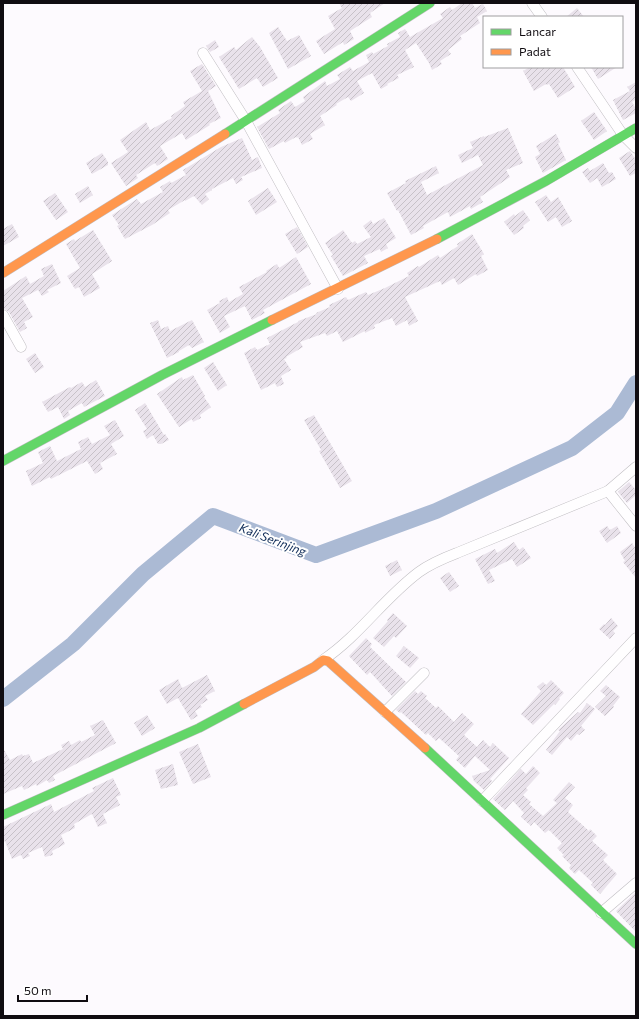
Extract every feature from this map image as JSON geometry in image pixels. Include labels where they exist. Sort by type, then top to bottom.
[{"type":"street","points":[[3,273],[246,122],[310,79],[430,3]]},
{"type":"street","points":[[532,3],[541,16]]},
{"type":"street","points":[[203,53],[246,122],[338,289]]},
{"type":"street","points":[[578,68],[623,136],[636,148]]},
{"type":"street","points":[[3,461],[162,375],[467,224],[546,181],[636,128]]},
{"type":"street","points":[[3,315],[21,347]]},
{"type":"street","points":[[3,815],[199,728],[314,667],[346,641],[418,572],[434,563],[506,531],[556,513],[608,490],[636,467]]},
{"type":"street","points":[[608,490],[636,526]]},
{"type":"street","points":[[482,801],[636,638]]},
{"type":"street","points":[[323,660],[331,663],[636,944]]},
{"type":"street","points":[[385,712],[424,673]]},
{"type":"street","points":[[601,913],[636,883]]},
{"type":"building","points":[[339,3],[385,3],[370,13],[372,17],[350,31],[354,39],[344,45],[343,42],[324,54],[316,41],[335,29],[328,16],[342,8]]},
{"type":"building","points":[[462,3],[472,3],[475,8],[483,4],[487,11],[477,17],[480,23],[460,36],[462,39],[448,50],[451,54],[440,61],[442,64],[432,70],[416,43],[405,50],[414,67],[397,75],[399,78],[381,89],[372,73],[357,81],[364,93],[351,101],[348,97],[320,116],[325,125],[310,134],[313,139],[302,145],[298,137],[296,137],[285,143],[284,141],[269,149],[257,127],[280,113],[278,110],[291,101],[295,107],[305,101],[303,97],[325,81],[327,86],[340,79],[337,75],[350,67],[353,71],[369,62],[366,55],[372,52],[373,54],[388,46],[387,44],[400,37],[398,33],[405,29],[410,37],[443,18],[440,14],[450,7],[452,10]]},
{"type":"building","points":[[577,8],[583,16],[567,16]]},
{"type":"building","points":[[278,27],[287,41],[299,35],[311,56],[288,69],[269,33]]},
{"type":"building","points":[[252,37],[260,47],[278,78],[263,87],[257,78],[239,89],[219,57],[234,47],[236,50]]},
{"type":"building","points":[[215,40],[219,47],[210,52],[206,46]]},
{"type":"building","points":[[202,64],[216,86],[208,91],[221,118],[209,124],[210,125],[186,140],[182,133],[160,146],[168,159],[157,166],[155,163],[136,175],[138,178],[126,186],[111,163],[128,152],[120,140],[146,122],[150,130],[172,118],[171,116],[185,106],[183,102],[202,91],[190,71]]},
{"type":"building","points":[[528,68],[564,68],[575,87],[558,98],[549,84],[546,84],[534,91],[523,71]]},
{"type":"building","points":[[592,68],[615,68],[598,79]]},
{"type":"building","points":[[636,82],[636,102],[635,100],[632,102],[636,109],[636,113],[623,120],[613,100],[630,91],[627,87]]},
{"type":"building","points":[[594,112],[607,131],[594,140],[581,121]]},
{"type":"building","points":[[508,128],[523,163],[506,170],[510,177],[480,197],[483,202],[471,209],[470,206],[450,217],[448,212],[423,226],[424,228],[411,235],[387,193],[406,183],[405,181],[436,166],[439,173],[421,182],[427,195],[483,165],[478,155],[462,163],[458,155],[473,148],[470,142]]},
{"type":"building","points":[[556,134],[560,142],[558,143],[566,160],[543,173],[535,157],[540,154],[536,146]]},
{"type":"building","points":[[242,138],[252,160],[258,157],[262,168],[241,177],[243,180],[236,184],[233,178],[212,189],[205,194],[209,199],[202,205],[194,196],[185,200],[168,210],[170,213],[152,225],[125,239],[117,226],[119,225],[112,215],[137,199],[141,204],[163,192],[160,187],[170,181],[171,183],[186,175],[183,170],[221,147]]},
{"type":"building","points":[[630,151],[636,160],[636,173],[630,176],[619,158]]},
{"type":"building","points":[[102,153],[108,162],[108,165],[92,174],[86,163]]},
{"type":"building","points":[[603,163],[609,173],[612,172],[616,179],[602,187],[597,178],[590,183],[582,172],[588,168],[590,171]]},
{"type":"building","points":[[88,186],[93,195],[80,203],[75,194]]},
{"type":"building","points":[[268,188],[277,202],[256,215],[248,201]]},
{"type":"building","points":[[55,193],[68,212],[56,220],[43,201]]},
{"type":"building","points":[[546,195],[551,202],[558,197],[572,221],[562,227],[556,217],[548,222],[535,202]]},
{"type":"building","points":[[523,210],[530,220],[523,226],[524,228],[514,235],[504,222],[514,214],[515,216]]},
{"type":"building","points":[[384,218],[396,238],[386,244],[388,248],[381,252],[380,249],[364,256],[368,263],[343,276],[331,256],[333,255],[325,243],[343,230],[352,243],[355,241],[357,244],[371,237],[363,226],[371,220],[373,224]]},
{"type":"building","points":[[12,224],[19,237],[3,246],[3,229]]},
{"type":"building","points":[[297,227],[308,247],[297,254],[285,234]]},
{"type":"building","points":[[93,230],[112,261],[92,274],[100,288],[84,297],[79,287],[75,289],[67,276],[80,268],[66,244],[74,239],[75,241]]},
{"type":"building","points":[[472,234],[484,254],[481,256],[488,270],[477,276],[476,274],[458,285],[454,278],[442,285],[440,281],[405,297],[418,321],[409,326],[407,320],[396,326],[392,318],[374,325],[375,328],[365,333],[365,331],[343,342],[337,331],[327,336],[325,333],[300,342],[303,347],[284,359],[291,370],[281,376],[284,384],[277,387],[275,383],[261,390],[244,353],[255,347],[257,350],[270,344],[267,338],[298,321],[317,314],[316,313],[330,307],[329,305],[346,297],[348,300],[366,292],[368,295],[409,276],[407,273],[438,255],[440,258]]},
{"type":"building","points":[[296,257],[311,284],[263,310],[265,313],[252,320],[245,306],[224,316],[230,327],[220,333],[207,310],[220,303],[219,301],[227,297],[229,302],[243,294],[239,287],[267,272],[266,271],[277,264],[279,268]]},
{"type":"building","points":[[52,264],[61,283],[47,290],[49,292],[42,296],[38,290],[22,298],[33,317],[24,322],[27,328],[20,332],[9,312],[3,308],[3,291],[26,276],[30,284],[44,276],[41,269]]},
{"type":"building","points":[[158,320],[161,329],[168,326],[170,331],[192,320],[204,342],[192,348],[189,345],[167,358],[150,323]]},
{"type":"building","points":[[35,353],[44,367],[35,373],[26,359]]},
{"type":"building","points":[[213,362],[227,385],[218,391],[204,368]]},
{"type":"building","points":[[193,375],[211,407],[200,415],[201,418],[193,422],[192,419],[179,427],[157,394],[182,377],[183,380]]},
{"type":"building","points":[[96,380],[105,396],[84,407],[82,403],[68,411],[70,415],[64,419],[58,407],[48,412],[42,402],[82,382],[85,387]]},
{"type":"building","points":[[145,403],[164,435],[165,434],[169,440],[158,444],[153,435],[147,439],[143,431],[147,429],[135,410]]},
{"type":"building","points":[[314,415],[352,481],[340,488],[319,451],[321,450],[304,420]]},
{"type":"building","points":[[115,420],[124,436],[111,444],[117,454],[100,463],[103,469],[95,474],[87,461],[51,479],[50,477],[32,486],[26,471],[43,463],[38,452],[50,446],[57,461],[81,449],[78,442],[88,437],[92,444],[110,435],[104,426]]},
{"type":"building","points":[[629,482],[636,490],[636,495],[627,503],[618,492]]},
{"type":"building","points":[[607,526],[610,530],[617,526],[621,533],[607,543],[599,531]]},
{"type":"building","points":[[514,542],[519,550],[523,547],[531,558],[517,567],[512,559],[489,570],[495,581],[488,584],[475,559],[495,549],[497,553]]},
{"type":"building","points":[[632,543],[636,549],[636,578],[623,562],[625,561],[620,552]]},
{"type":"building","points":[[397,560],[402,570],[390,576],[385,566]]},
{"type":"building","points":[[449,572],[459,586],[450,592],[440,578]]},
{"type":"building","points":[[393,613],[407,626],[396,638],[394,636],[384,647],[373,638]]},
{"type":"building","points":[[611,618],[618,626],[613,631],[615,633],[610,639],[599,629]]},
{"type":"building","points":[[366,638],[372,644],[370,647],[406,682],[392,696],[370,672],[367,675],[349,656]]},
{"type":"building","points":[[404,646],[419,658],[410,668],[396,656]]},
{"type":"building","points":[[207,675],[215,691],[205,696],[208,700],[200,705],[202,707],[195,711],[198,716],[191,720],[178,698],[167,704],[159,690],[178,679],[182,688]]},
{"type":"building","points":[[551,680],[564,693],[555,705],[554,704],[533,725],[521,714],[541,691],[537,687],[543,682],[546,685]]},
{"type":"building","points":[[606,685],[620,697],[613,706],[614,707],[605,716],[595,707],[606,696],[600,691]]},
{"type":"building","points":[[415,691],[418,694],[421,691],[427,696],[425,698],[436,708],[438,706],[454,722],[462,713],[474,724],[464,735],[477,747],[483,740],[490,747],[493,743],[509,758],[490,779],[492,781],[484,790],[474,781],[472,776],[490,770],[475,756],[465,768],[456,760],[459,756],[439,738],[436,741],[428,733],[426,735],[401,712],[400,713],[396,710]]},
{"type":"building","points":[[587,703],[595,709],[581,726],[585,730],[579,735],[577,734],[571,741],[567,737],[552,755],[546,750],[560,731],[558,730],[578,712],[580,713]]},
{"type":"building","points":[[147,715],[155,728],[142,736],[134,723]]},
{"type":"building","points":[[103,720],[116,743],[53,776],[55,780],[49,783],[47,780],[37,786],[36,784],[24,790],[22,786],[3,794],[3,748],[10,760],[22,754],[23,756],[29,754],[33,763],[63,749],[61,745],[69,741],[71,745],[95,735],[90,726]]},
{"type":"building","points":[[198,744],[211,777],[193,784],[179,752]]},
{"type":"building","points":[[173,764],[178,785],[161,789],[155,770]]},
{"type":"building","points":[[533,766],[540,773],[526,788],[528,790],[523,795],[531,802],[529,804],[543,816],[557,803],[553,800],[569,782],[575,787],[565,798],[573,805],[568,812],[589,831],[590,829],[597,836],[592,841],[608,855],[603,860],[617,874],[600,894],[591,885],[593,883],[579,870],[575,874],[569,868],[571,865],[562,856],[564,855],[557,848],[562,843],[549,830],[545,833],[534,822],[531,826],[521,817],[524,813],[513,801],[505,810],[493,799],[521,769],[526,774]]},
{"type":"building","points":[[113,778],[121,795],[116,797],[120,805],[103,814],[107,823],[98,827],[92,814],[74,824],[75,828],[61,835],[65,844],[52,851],[53,855],[45,857],[42,847],[28,853],[30,856],[23,859],[21,855],[12,859],[5,841],[3,842],[3,827],[51,804],[54,812],[94,791],[92,788]]},
{"type":"building","points":[[636,892],[636,932],[616,911]]},
{"type":"waterway","name":"Kali Serinjing","points":[[3,699],[73,644],[143,574],[213,516],[316,555],[436,511],[572,448],[617,413],[636,383]]},
{"type":"traffic: fast","points":[[225,134],[430,3]]},
{"type":"traffic: fast","points":[[437,239],[546,181],[636,128]]},
{"type":"traffic: fast","points":[[3,461],[162,375],[272,320]]},
{"type":"traffic: fast","points":[[3,815],[199,728],[244,704]]},
{"type":"traffic: fast","points":[[425,748],[636,944]]},
{"type":"traffic: slow","points":[[3,273],[225,134]]},
{"type":"traffic: slow","points":[[272,320],[437,239]]},
{"type":"traffic: slow","points":[[244,704],[314,667],[323,660],[328,661],[425,748]]}]
